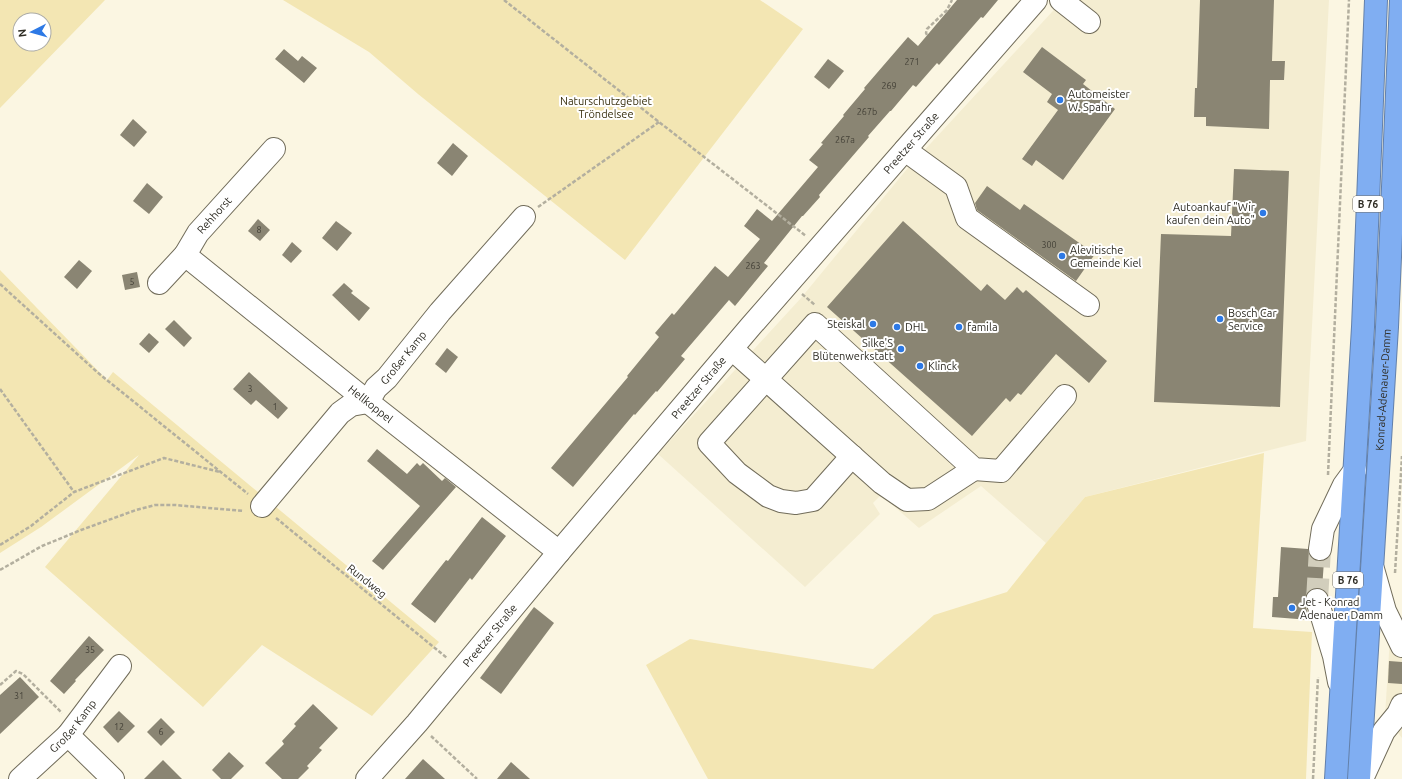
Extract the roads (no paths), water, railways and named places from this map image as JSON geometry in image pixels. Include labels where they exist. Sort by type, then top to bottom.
[{"type":"highway","name":"B 76","points":[[1336,779],[1355,470],[1376,0]]},
{"type":"highway","name":"Konrad-Adenauer-Damm","points":[[1360,779],[1391,254],[1401,0]]},
{"type":"street","name":"Preetzer Straße","points":[[366,779],[417,723],[559,552],[819,246],[1036,0]]},
{"type":"street","points":[[1061,0],[1089,22]]},
{"type":"street","name":"Rehhorst","points":[[159,283],[184,255],[198,233],[274,149]]},
{"type":"street","points":[[904,150],[956,187],[967,218],[1088,305]]},
{"type":"street","name":"Großer Kamp","points":[[368,402],[376,388],[388,378],[440,312],[524,217]]},
{"type":"street","name":"Hellkoppel","points":[[184,255],[559,552]]},
{"type":"street","points":[[852,456],[813,500],[796,503],[781,501],[768,496],[737,473],[709,443],[815,324],[974,468],[1001,471],[1065,396]]},
{"type":"street","points":[[732,349],[882,483],[908,500],[928,499],[974,468]]},
{"type":"street","points":[[262,506],[340,413],[351,405],[368,402]]},
{"type":"street","points":[[1320,549],[1323,529],[1344,485],[1355,470]]},
{"type":"street","points":[[1373,566],[1385,611],[1402,646]]},
{"type":"street","points":[[1317,600],[1334,656],[1341,691]]},
{"type":"street","name":"Großer Kamp","points":[[20,779],[71,731],[120,666]]},
{"type":"street","points":[[1360,779],[1384,731],[1398,714],[1402,705]]},
{"type":"street","points":[[71,731],[113,779]]},
{"type":"tunnel","points":[[1317,600],[1320,549]]},
{"type":"place","name":"Automeister W. Spahr","points":[[1060,100]]},
{"type":"place","name":"Autoankauf \"Wir kaufen dein Auto\"","points":[[1263,213]]},
{"type":"place","name":"Alevitische Gemeinde Kiel","points":[[1062,256]]},
{"type":"place","name":"Bosch Car Service","points":[[1220,319]]},
{"type":"place","name":"Steiskal","points":[[873,324]]},
{"type":"place","name":"DHL","points":[[897,327]]},
{"type":"place","name":"famila","points":[[959,327]]},
{"type":"place","name":"Silke'S Blütenwerkstatt","points":[[901,349]]},
{"type":"place","name":"Klinck","points":[[920,366]]},
{"type":"place","name":"Jet - Konrad Adenauer Damm","points":[[1292,608]]},
{"type":"park label","name":"Naturschutzgebiet Tröndelsee","points":[[606,107]]}]
